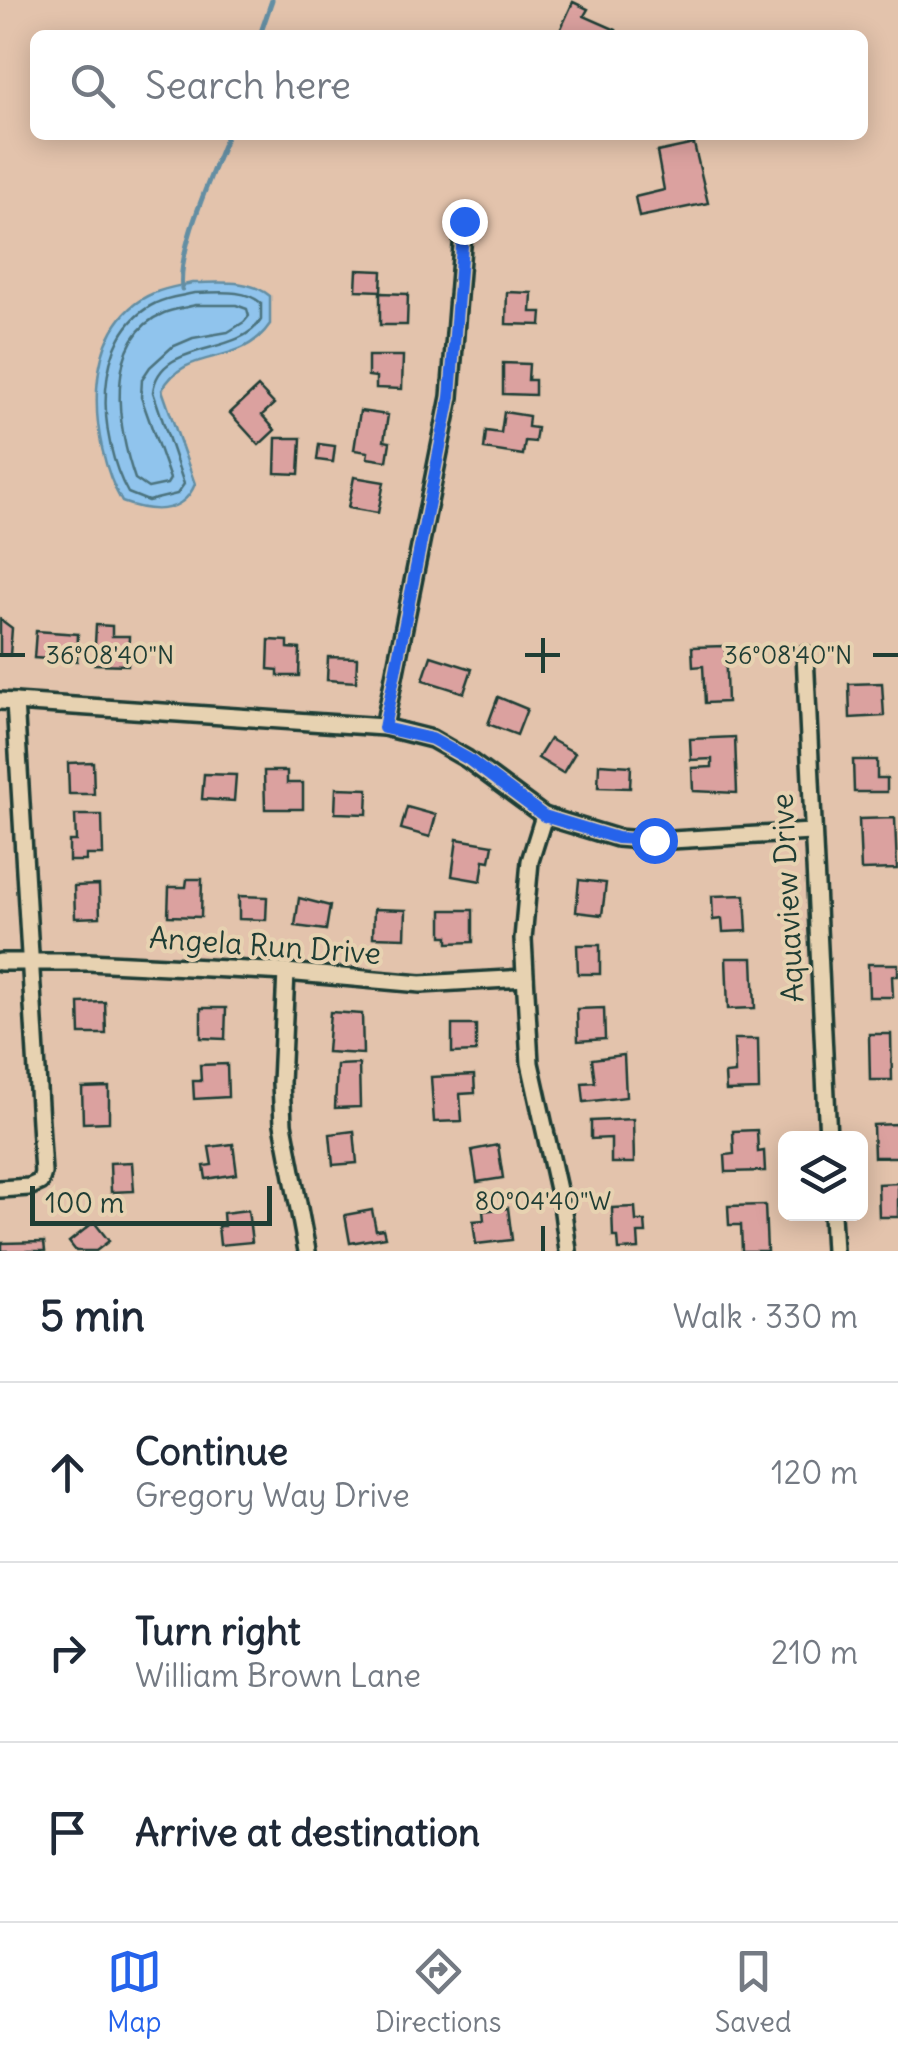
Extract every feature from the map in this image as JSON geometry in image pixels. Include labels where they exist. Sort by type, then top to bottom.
[{"type":"street","points":[[384,728],[450,397],[464,221]]},
{"type":"street","name":"Aquaview Drive","points":[[805,654],[828,1131]]},
{"type":"street","points":[[0,1189],[29,1187],[40,1182],[43,1173],[8,702],[384,728],[432,739],[468,759],[544,816],[617,838],[811,832]]},
{"type":"street","points":[[544,816],[535,838],[528,876],[523,939],[530,1064],[568,1251]]},
{"type":"street","name":"Angela Run Drive","points":[[0,962],[286,972],[422,984],[526,978]]},
{"type":"street","points":[[286,972],[283,1124],[308,1251]]},
{"type":"street","points":[[832,1221],[834,1251]]},
{"type":"water","points":[[192,283],[232,283],[261,290],[270,296],[270,324],[244,347],[185,367],[162,390],[195,484],[182,502],[164,509],[132,505],[122,502],[102,450],[97,388],[102,358],[112,331],[129,309],[158,291]]},
{"type":"building","points":[[573,2],[588,9],[584,16],[616,30],[560,30]]},
{"type":"building","points":[[694,144],[708,203],[639,217],[635,197],[664,190],[657,152]]},
{"type":"building","points":[[357,270],[382,271],[381,291],[356,290]]},
{"type":"building","points":[[507,292],[532,293],[531,312],[542,312],[541,325],[506,324]]},
{"type":"building","points":[[380,293],[408,294],[407,325],[380,325]]},
{"type":"building","points":[[368,356],[403,356],[402,389],[376,388],[376,377],[368,376]]},
{"type":"building","points":[[503,363],[529,364],[528,380],[535,380],[535,395],[503,394]]},
{"type":"building","points":[[258,387],[274,404],[262,415],[275,430],[259,445],[230,413]]},
{"type":"building","points":[[360,411],[388,415],[384,441],[390,442],[387,461],[367,458],[368,452],[354,450]]},
{"type":"building","points":[[504,412],[529,416],[528,427],[537,428],[535,442],[525,441],[523,455],[484,449],[486,431],[501,433]]},
{"type":"building","points":[[276,438],[301,438],[299,474],[275,473]]},
{"type":"building","points":[[319,444],[335,446],[333,462],[317,460]]},
{"type":"building","points":[[354,477],[384,482],[378,513],[348,508]]},
{"type":"building","points":[[0,619],[12,628],[10,655],[0,655]]},
{"type":"building","points":[[96,625],[112,626],[112,636],[129,636],[128,665],[94,664]]},
{"type":"building","points":[[36,631],[78,634],[77,661],[34,658]]},
{"type":"building","points":[[269,640],[288,641],[288,648],[300,649],[299,676],[278,676],[278,670],[268,669]]},
{"type":"building","points":[[725,646],[727,702],[705,703],[703,666],[693,667],[692,647]]},
{"type":"building","points":[[431,656],[472,669],[464,693],[423,680]]},
{"type":"building","points":[[328,657],[357,658],[356,682],[327,680]]},
{"type":"building","points":[[882,683],[884,716],[850,718],[849,684]]},
{"type":"building","points":[[498,697],[527,709],[517,735],[488,724]]},
{"type":"building","points":[[735,737],[737,793],[693,791],[692,768],[712,767],[712,759],[691,760],[690,739]]},
{"type":"building","points":[[550,739],[575,753],[563,773],[538,758]]},
{"type":"building","points":[[853,760],[877,760],[877,778],[887,778],[887,792],[854,792]]},
{"type":"building","points":[[93,762],[94,794],[69,794],[68,763]]},
{"type":"building","points":[[599,764],[631,766],[630,788],[598,787]]},
{"type":"building","points":[[264,771],[287,771],[287,783],[303,783],[303,809],[265,809]]},
{"type":"building","points":[[204,774],[236,775],[234,801],[202,799]]},
{"type":"building","points":[[336,788],[368,789],[367,814],[335,813]]},
{"type":"building","points":[[407,807],[436,815],[430,837],[401,829]]},
{"type":"building","points":[[75,815],[102,815],[103,855],[69,861],[69,841],[76,841]]},
{"type":"building","points":[[895,818],[897,869],[861,870],[859,819]]},
{"type":"building","points":[[457,839],[493,845],[490,861],[484,860],[481,881],[452,876]]},
{"type":"building","points":[[187,879],[202,879],[201,917],[168,916],[169,887],[186,887]]},
{"type":"building","points":[[579,880],[606,883],[602,915],[576,912]]},
{"type":"building","points":[[99,885],[100,917],[75,918],[74,886]]},
{"type":"building","points":[[745,895],[747,931],[723,932],[722,919],[713,920],[712,896]]},
{"type":"building","points":[[239,896],[267,897],[266,920],[239,919]]},
{"type":"building","points":[[299,898],[330,906],[326,930],[295,926]]},
{"type":"building","points":[[374,909],[406,910],[405,938],[373,937]]},
{"type":"building","points":[[442,910],[473,910],[473,942],[448,943],[448,936],[442,936]]},
{"type":"building","points":[[577,945],[600,945],[600,974],[578,974]]},
{"type":"building","points":[[726,958],[753,958],[755,1008],[728,1009]]},
{"type":"building","points":[[868,964],[898,964],[898,976],[892,976],[893,997],[869,997]]},
{"type":"building","points":[[105,1002],[106,1034],[80,1034],[79,1003]]},
{"type":"building","points":[[201,1008],[226,1008],[225,1039],[201,1038]]},
{"type":"building","points":[[604,1008],[605,1039],[578,1041],[577,1009]]},
{"type":"building","points":[[330,1012],[362,1014],[363,1054],[327,1052]]},
{"type":"building","points":[[452,1025],[476,1025],[476,1052],[452,1053]]},
{"type":"building","points":[[869,1034],[891,1034],[892,1080],[870,1080]]},
{"type":"building","points":[[734,1039],[758,1039],[759,1090],[726,1091],[725,1074],[735,1073]]},
{"type":"building","points":[[624,1055],[626,1097],[584,1102],[582,1083],[595,1082],[592,1059]]},
{"type":"building","points":[[227,1064],[228,1097],[194,1099],[193,1081],[201,1081],[200,1065]]},
{"type":"building","points":[[359,1064],[360,1107],[335,1108],[337,1065]]},
{"type":"building","points":[[474,1075],[475,1093],[460,1094],[462,1121],[434,1122],[431,1077]]},
{"type":"building","points":[[109,1087],[109,1122],[83,1123],[82,1088]]},
{"type":"building","points":[[633,1119],[634,1163],[611,1163],[611,1138],[591,1139],[591,1121]]},
{"type":"building","points":[[897,1124],[898,1157],[874,1157],[873,1125]]},
{"type":"building","points":[[757,1130],[758,1152],[764,1151],[765,1171],[726,1172],[725,1155],[734,1154],[733,1131]]},
{"type":"building","points":[[354,1131],[357,1163],[333,1165],[330,1134]]},
{"type":"building","points":[[233,1144],[237,1174],[206,1179],[204,1166],[212,1165],[209,1147]]},
{"type":"building","points":[[498,1145],[503,1178],[477,1182],[472,1150]]},
{"type":"building","points":[[132,1162],[134,1191],[111,1192],[110,1163]]},
{"type":"building","points":[[898,1183],[898,1217],[879,1217],[878,1184]]},
{"type":"building","points":[[765,1205],[767,1251],[742,1251],[741,1225],[729,1225],[728,1206]]},
{"type":"building","points":[[635,1207],[636,1221],[645,1221],[646,1233],[638,1233],[639,1249],[619,1250],[618,1237],[613,1237],[612,1208]]},
{"type":"building","points":[[508,1208],[512,1240],[476,1244],[473,1221],[484,1220],[483,1211]]},
{"type":"building","points":[[248,1210],[252,1242],[220,1245],[218,1226],[224,1226],[223,1213]]},
{"type":"building","points":[[372,1210],[376,1230],[383,1229],[385,1237],[350,1243],[345,1215]]},
{"type":"building","points":[[94,1222],[109,1241],[96,1251],[76,1251],[69,1242]]},
{"type":"building","points":[[44,1242],[45,1251],[2,1251],[2,1243]]},
{"type":"waterway","points":[[262,30],[272,0]]},
{"type":"waterway","points":[[182,289],[190,233],[225,140]]},
{"type":"route","points":[[464,221],[450,397],[384,728],[432,739],[468,759],[544,816],[617,838],[654,840]]}]
